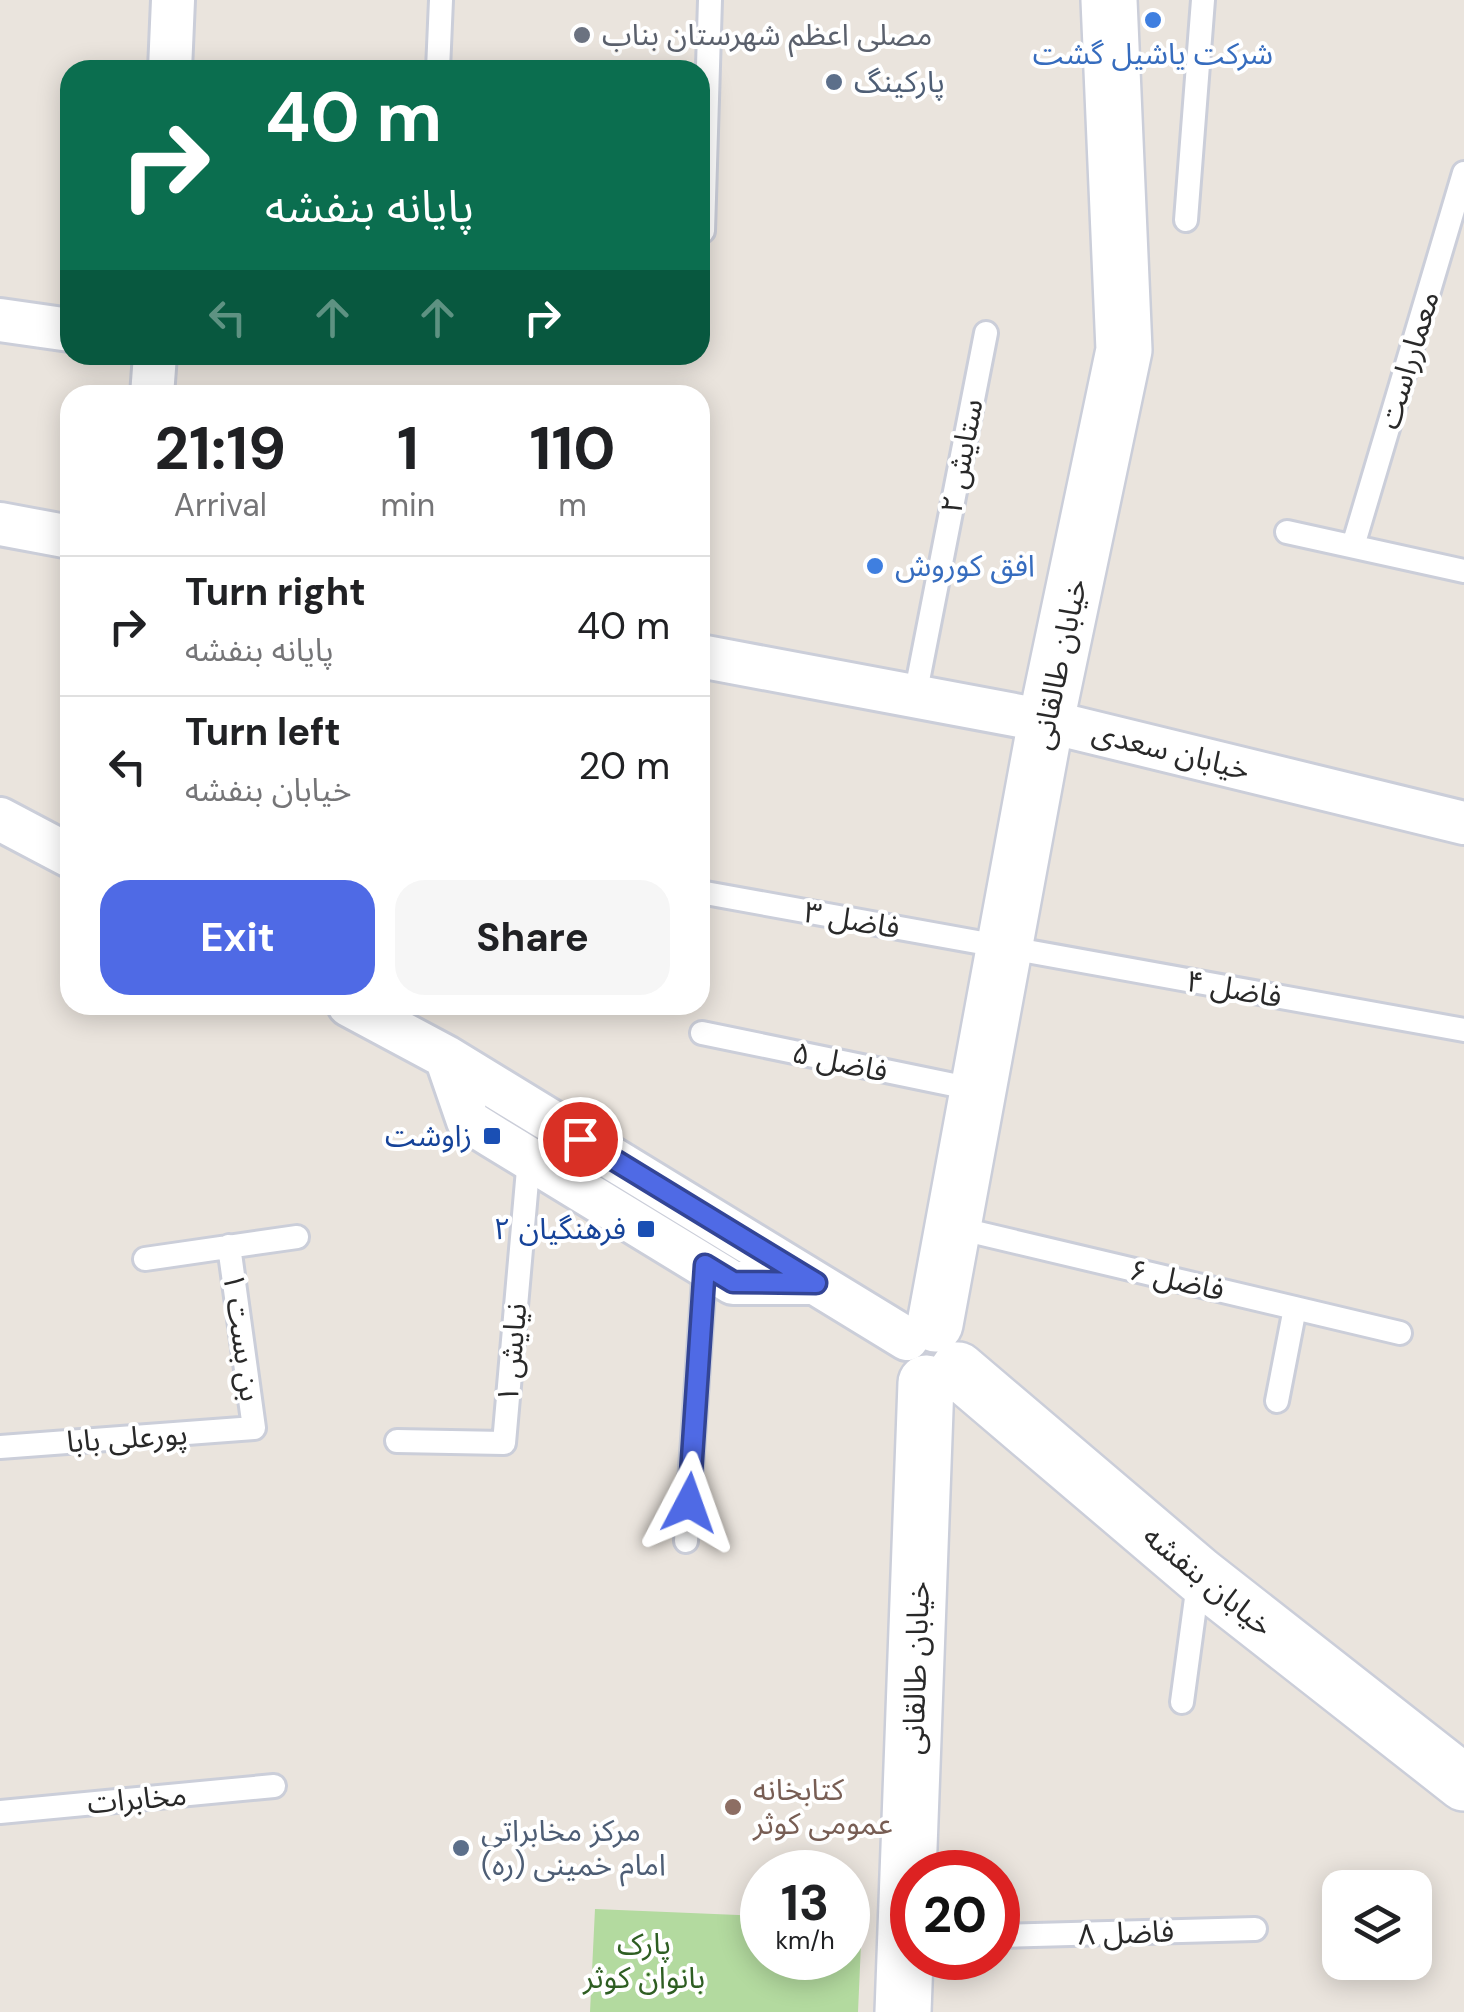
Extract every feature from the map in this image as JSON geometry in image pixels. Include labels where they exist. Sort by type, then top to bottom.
[{"type":"main road","name":"خیابان طالقانی","points":[[912,1850],[932,1354],[1046,720],[1124,350],[1109,0]]},
{"type":"main road","name":"خیابان بنفشه","points":[[932,1354],[1199,1575],[1464,1783]]},
{"type":"main road","name":"خیابان طالقانی","points":[[903,2012],[906,1980]]},
{"type":"street","points":[[170,60],[173,0]]},
{"type":"street","points":[[0,320],[60,329]]},
{"type":"street","points":[[0,524],[60,535]]},
{"type":"street","name":"خیابان سعدی","points":[[710,658],[1046,720],[1464,824]]},
{"type":"street","points":[[0,819],[60,851]]},
{"type":"street","name":"خیابان بنفشه","points":[[369,1015],[446,1057],[932,1354]]},
{"type":"street","points":[[446,1057],[468,1121],[733,1282],[816,1283]]},
{"type":"lane","points":[[438,60],[441,0]]},
{"type":"lane","points":[[708,60],[710,0]]},
{"type":"lane","points":[[1186,220],[1204,0]]},
{"type":"lane","name":"معمارراست","points":[[1353,546],[1464,173]]},
{"type":"lane","name":"ستایش ۲","points":[[915,696],[986,333]]},
{"type":"lane","points":[[1287,532],[1464,571]]},
{"type":"lane","name":"فاضل ۳","points":[[710,894],[1005,947]]},
{"type":"lane","name":"فاضل ۴","points":[[1005,947],[1464,1030]]},
{"type":"lane","name":"فاضل ۵","points":[[702,1033],[978,1090]]},
{"type":"lane","name":"نیایش ۱","points":[[397,1440],[504,1442],[529,1158]]},
{"type":"lane","name":"فاضل ۶","points":[[953,1227],[1400,1333]]},
{"type":"lane","name":"بن بست ۱","points":[[145,1259],[297,1237]]},
{"type":"lane","name":"بن بست ۱","points":[[229,1246],[254,1428]]},
{"type":"lane","points":[[686,1540],[705,1265]]},
{"type":"lane","points":[[1277,1401],[1295,1308]]},
{"type":"lane","name":"پورعلی بابا","points":[[0,1447],[254,1428]]},
{"type":"lane","points":[[1182,1702],[1199,1575]]},
{"type":"lane","name":"مخابرات","points":[[0,1812],[274,1786]]},
{"type":"lane","name":"فاضل ۸","points":[[1020,1935],[1255,1929]]},
{"type":"green space","name":"پارک بانوان کوثر","points":[[595,1909],[740,1915],[740,1980],[859,1980],[858,2012],[590,2012]]},
{"type":"place","name":"شرکت یاشیل گشت","points":[[1153,20]]},
{"type":"place","name":"مصلی اعظم شهرستان بناب","points":[[582,35]]},
{"type":"place","name":"پارکینگ","points":[[834,82]]},
{"type":"place","name":"افق کوروش","points":[[875,566]]},
{"type":"place","name":"زاوشت","points":[[492,1136]]},
{"type":"place","name":"فرهنگیان ۲","points":[[646,1229]]},
{"type":"place","name":"کتابخانه عمومی کوثر","points":[[733,1807]]},
{"type":"place","name":"مرکز مخابراتی امام خمینی (ره)","points":[[461,1848]]},
{"type":"route","points":[[580,1139],[816,1283],[733,1282],[705,1265],[689,1503]]}]
